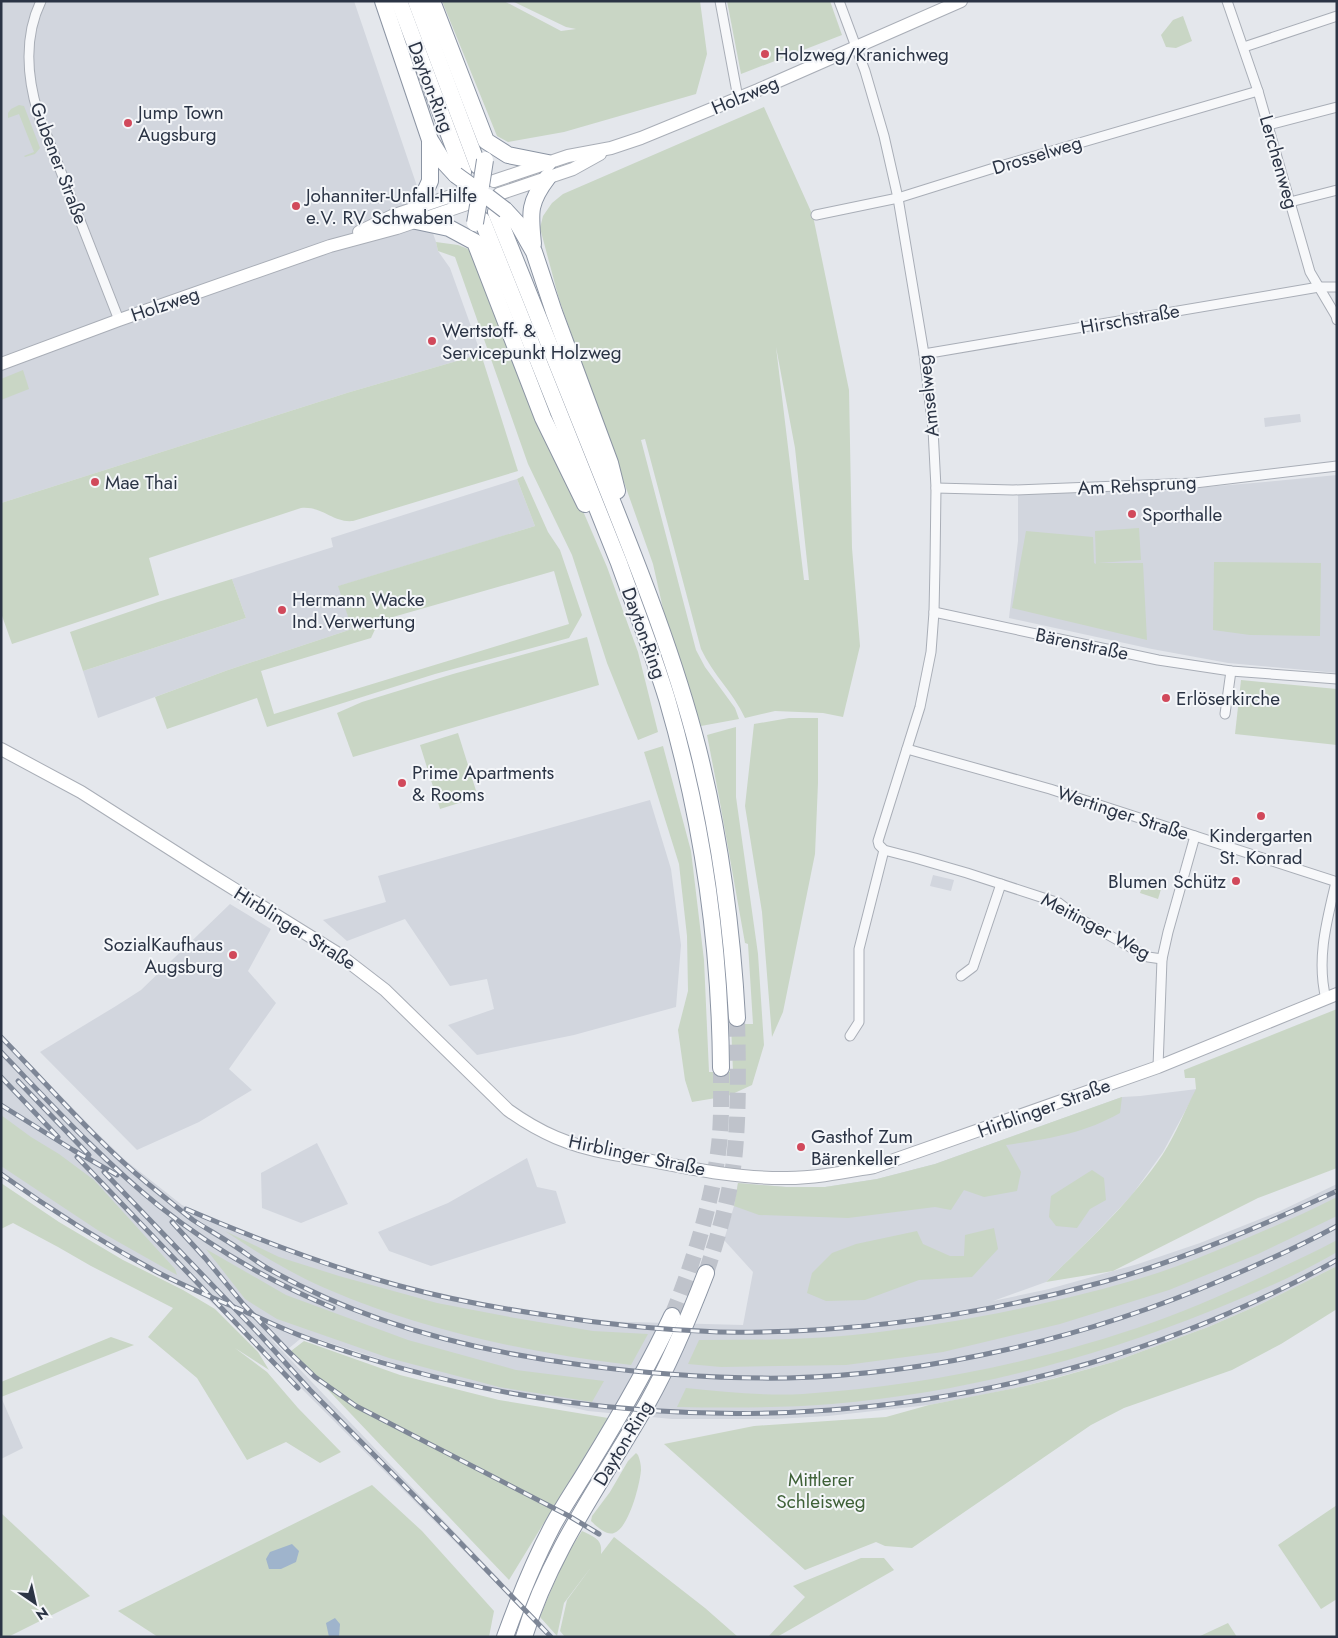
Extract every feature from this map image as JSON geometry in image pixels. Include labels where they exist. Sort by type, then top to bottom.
[{"type":"highway","points":[[383,1],[430,140],[443,161],[471,168]]},
{"type":"highway","name":"Dayton-Ring","points":[[399,1],[471,168]]},
{"type":"highway","name":"Dayton-Ring","points":[[416,1],[471,168]]},
{"type":"highway","points":[[432,1],[486,141],[508,155],[548,170],[530,211],[534,252]]},
{"type":"highway","points":[[430,140],[431,175],[417,214],[475,242]]},
{"type":"highway","points":[[486,141],[471,168],[483,200],[475,242],[542,418],[584,502],[619,563]]},
{"type":"highway","points":[[471,168],[483,200],[518,224],[534,252],[554,312],[610,463],[633,554]]},
{"type":"highway","name":"Dayton-Ring","points":[[483,200],[633,554],[667,647],[698,750],[716,832],[732,945],[738,1018]]},
{"type":"highway","name":"Dayton-Ring","points":[[483,200],[619,563],[667,698],[681,754],[706,874],[715,946],[721,1020],[721,1068]]},
{"type":"highway","name":"Dayton-Ring","points":[[524,1637],[532,1609],[569,1531],[653,1393],[687,1321],[706,1273]]},
{"type":"highway","name":"Dayton-Ring","points":[[505,1637],[532,1568],[554,1523],[633,1392],[672,1316]]},
{"type":"street","name":"Gubener Straße","points":[[41,1],[35,16],[29,57],[32,92],[38,114],[119,320]]},
{"type":"street","points":[[720,1],[738,98]]},
{"type":"street","name":"Amselweg","points":[[839,1],[865,71],[884,136],[898,198],[924,354],[933,429],[936,488],[934,612],[931,652],[922,698],[908,749]]},
{"type":"street","name":"Holzweg","points":[[1,364],[417,214],[483,200],[548,170],[568,156],[611,148],[641,138],[856,48],[961,1]]},
{"type":"street","name":"Lerchenweg","points":[[1227,1],[1258,91],[1310,272],[1337,320]]},
{"type":"street","points":[[1244,47],[1337,16]]},
{"type":"street","name":"Drosselweg","points":[[816,215],[898,198],[1081,142],[1258,91]]},
{"type":"street","points":[[1268,125],[1337,107]]},
{"type":"street","points":[[1290,202],[1337,190]]},
{"type":"street","name":"Hirschstraße","points":[[924,354],[1320,287],[1337,287]]},
{"type":"street","name":"Am Rehsprung","points":[[936,488],[1013,490],[1195,483],[1337,466]]},
{"type":"street","name":"Bärenstraße","points":[[934,612],[1158,660],[1231,671],[1337,679]]},
{"type":"street","points":[[1225,714],[1231,671]]},
{"type":"street","name":"Hirblinger Straße","points":[[1,749],[81,792],[337,953],[385,990],[508,1110],[524,1122],[549,1136],[594,1150],[721,1173],[787,1178],[825,1176],[874,1168],[1158,1067],[1331,996]]},
{"type":"street","points":[[850,1036],[859,1022],[859,949],[884,850],[878,841],[908,749]]},
{"type":"street","name":"Wertinger Straße","points":[[908,749],[1050,788],[1337,882]]},
{"type":"street","points":[[1158,1067],[1162,959],[1195,836]]},
{"type":"street","name":"Meitinger Weg","points":[[884,850],[1059,902],[1086,923],[1148,957],[1162,959]]},
{"type":"street","points":[[1331,996],[1322,984],[1322,954],[1337,882]]},
{"type":"street","points":[[961,976],[973,967],[1000,884]]},
{"type":"shaded area","points":[[1,1],[354,1],[438,251],[450,268],[481,354],[350,392],[1,503]]},
{"type":"shaded area","points":[[1300,414],[1301,422],[1265,427],[1264,418]]},
{"type":"shaded area","points":[[1337,475],[1337,673],[1228,663],[1152,649],[1009,618],[1018,541],[1018,494],[1182,489]]},
{"type":"shaded area","points":[[517,479],[535,526],[339,586],[352,629],[228,670],[98,718],[83,671],[246,618],[232,579],[333,547],[331,538]]},
{"type":"shaded area","points":[[650,800],[671,869],[681,945],[676,1007],[574,1035],[477,1055],[448,1025],[494,1009],[487,979],[450,986],[405,919],[347,941],[323,920],[386,902],[378,876]]},
{"type":"shaded area","points":[[933,875],[954,880],[951,891],[930,886]]},
{"type":"shaded area","points":[[230,904],[271,929],[248,971],[276,1003],[229,1069],[252,1090],[199,1122],[137,1150],[40,1052],[141,990]]},
{"type":"shaded area","points":[[1,1034],[125,1160],[182,1205],[243,1232],[301,1254],[401,1285],[469,1301],[592,1321],[743,1325],[753,1272],[724,1240],[734,1206],[738,1183],[786,1187],[825,1187],[877,1179],[935,1164],[1122,1097],[1197,1089],[1163,1152],[1132,1195],[1095,1234],[1046,1282],[993,1301],[1049,1289],[1138,1264],[1200,1243],[1280,1211],[1337,1184],[1337,1266],[1261,1304],[1208,1327],[1113,1362],[1025,1386],[977,1396],[929,1405],[828,1416],[775,1419],[672,1419],[588,1411],[504,1393],[402,1366],[305,1335],[288,1349],[271,1339],[502,1582],[498,1585],[244,1331],[196,1289],[159,1271],[79,1225],[1,1171]]},
{"type":"shaded area","points":[[317,1143],[348,1204],[301,1223],[262,1208],[261,1173]]},
{"type":"shaded area","points":[[527,1158],[537,1187],[556,1191],[566,1223],[431,1266],[389,1251],[378,1232],[448,1203]]},
{"type":"shaded area","points":[[1,1397],[23,1448],[1,1459]]},
{"type":"green space","points":[[442,1],[504,1],[561,31],[576,29],[566,27],[512,1],[700,1],[707,54],[696,94],[564,132],[508,142],[497,136]]},
{"type":"green space","name":"Holzweg/Kranichweg","points":[[727,1],[830,1],[842,35],[741,74]]},
{"type":"green space","points":[[1183,16],[1192,41],[1176,48],[1166,47],[1161,35],[1173,20]]},
{"type":"green space","points":[[19,105],[24,106],[40,148],[35,154],[25,157],[34,152],[19,114],[8,118],[8,113],[11,109]]},
{"type":"green space","points":[[764,107],[813,216],[849,390],[852,548],[860,646],[843,717],[823,713],[775,711],[745,718],[701,649],[645,439],[641,440],[696,650],[705,667],[735,708],[739,719],[701,726],[664,613],[653,564],[559,299],[540,228],[543,216],[552,203],[563,194]],"holes":[[[776,347],[795,448],[809,580],[804,580]]]},
{"type":"green space","points":[[436,242],[458,245],[471,250],[607,567],[638,652],[658,732],[638,740],[607,663],[572,555],[528,464],[455,257],[438,251]]},
{"type":"green space","points":[[481,354],[518,471],[353,521],[340,520],[316,509],[301,508],[149,558],[159,595],[12,644],[1,613],[1,503],[350,392]]},
{"type":"green space","points":[[23,370],[29,389],[1,400],[1,379]]},
{"type":"green space","points":[[523,476],[548,532],[560,550],[582,615],[569,638],[435,674],[267,727],[257,698],[167,729],[155,697],[228,670],[352,629],[338,586],[535,526],[517,479]],"holes":[[[554,571],[569,624],[274,714],[261,671],[371,638],[379,621]]]},
{"type":"green space","points":[[1139,528],[1141,560],[1098,563],[1143,563],[1147,640],[1012,608],[1026,531],[1093,537],[1094,563],[1096,564],[1095,531]]},
{"type":"green space","points":[[1214,562],[1321,563],[1320,636],[1250,635],[1213,630]]},
{"type":"green space","points":[[232,579],[246,618],[83,671],[70,632]]},
{"type":"green space","points":[[587,637],[599,685],[353,757],[337,713],[362,702],[453,674]]},
{"type":"green space","points":[[1241,680],[1337,689],[1337,745],[1235,734]]},
{"type":"green space","points":[[789,718],[818,718],[815,854],[783,1012],[772,1037],[762,912],[745,806],[754,724]]},
{"type":"green space","points":[[736,727],[736,797],[758,954],[764,1045],[752,1085],[728,1096],[692,1102],[685,1080],[678,1030],[688,991],[687,936],[679,864],[644,752],[663,746],[691,851],[704,960],[709,1072],[733,1072],[731,1024],[753,1024],[748,944],[745,943],[707,735]]},
{"type":"green space","points":[[458,733],[478,797],[440,809],[420,745]]},
{"type":"green space","points":[[1144,881],[1162,886],[1158,899],[1140,893]]},
{"type":"green space","points":[[1337,1009],[1337,1168],[1258,1198],[1113,1271],[1046,1282],[1123,1205],[1163,1154],[1196,1089],[1195,1078],[1185,1078],[1184,1070]]},
{"type":"green space","points":[[1122,1097],[1120,1113],[1092,1126],[1050,1138],[1006,1145],[1021,1172],[1017,1191],[984,1197],[964,1190],[951,1210],[935,1207],[848,1218],[759,1215],[734,1206],[738,1183],[786,1187],[825,1187],[877,1179],[935,1164]]},
{"type":"green space","points":[[1,1115],[94,1180],[175,1269],[177,1275],[99,1231],[1,1166]]},
{"type":"green space","points":[[1092,1170],[1104,1178],[1106,1200],[1090,1209],[1077,1228],[1056,1226],[1049,1217],[1051,1196]]},
{"type":"green space","points":[[1,1183],[59,1222],[123,1260],[183,1290],[215,1309],[258,1352],[269,1370],[235,1348],[267,1372],[298,1408],[341,1452],[320,1463],[286,1442],[247,1460],[197,1378],[148,1337],[173,1308],[13,1223],[1,1229]]},
{"type":"green space","points":[[1337,1197],[1337,1216],[1258,1254],[1169,1290],[1060,1324],[943,1352],[846,1365],[721,1367],[688,1364],[699,1340],[815,1338],[888,1331],[993,1314],[1097,1290],[1194,1260],[1284,1222]]},
{"type":"green space","points":[[994,1228],[998,1249],[972,1277],[919,1280],[865,1300],[826,1301],[807,1293],[812,1273],[832,1253],[856,1244],[917,1231],[923,1244],[950,1256],[964,1256],[965,1235]]},
{"type":"green space","points":[[225,1231],[279,1257],[437,1303],[593,1331],[648,1334],[631,1365],[527,1349],[459,1334],[392,1314],[330,1290],[276,1263]]},
{"type":"green space","points":[[1337,1240],[1337,1252],[1292,1276],[1245,1297],[1121,1344],[1026,1371],[930,1392],[881,1399],[793,1406],[677,1407],[686,1388],[760,1394],[803,1394],[892,1385],[981,1370],[1025,1360],[1068,1349],[1154,1322],[1246,1284]]},
{"type":"green space","points":[[206,1249],[286,1295],[408,1340],[516,1370],[604,1381],[592,1402],[499,1387],[389,1358],[277,1319],[245,1299]]},
{"type":"green space","name":"Mittlerer Schleisweg","points":[[1337,1266],[1337,1309],[1281,1344],[1232,1370],[1124,1408],[1091,1425],[912,1548],[885,1546],[876,1542],[805,1570],[664,1444],[754,1426],[886,1417],[929,1405],[1056,1378],[1113,1362],[1208,1327],[1261,1304]]},
{"type":"green space","points":[[111,1337],[134,1345],[1,1397],[1,1382]]},
{"type":"green space","points":[[304,1341],[400,1375],[499,1400],[608,1418],[509,1580],[291,1351]]},
{"type":"green space","points":[[636,1453],[641,1464],[641,1470],[633,1505],[624,1523],[611,1534],[602,1530],[591,1521],[592,1516],[610,1492],[628,1461]]},
{"type":"green space","points":[[372,1485],[422,1531],[494,1611],[489,1637],[158,1637],[118,1611]]},
{"type":"green space","points":[[1337,1505],[1337,1599],[1321,1609],[1278,1545]]},
{"type":"green space","points":[[1,1513],[90,1596],[8,1637],[1,1637]]},
{"type":"green space","points":[[582,1531],[597,1539],[601,1545],[601,1554],[614,1537],[705,1608],[738,1637],[565,1637],[560,1631],[567,1600],[592,1566],[564,1603],[557,1636],[540,1617],[564,1562]]},
{"type":"green space","points":[[861,1558],[884,1558],[894,1570],[777,1637],[768,1637],[805,1597],[793,1586]]},
{"type":"green space","points":[[1228,1623],[1237,1637],[1198,1637]]},
{"type":"water","points":[[292,1544],[299,1551],[296,1562],[281,1569],[269,1569],[266,1559],[270,1552]]},
{"type":"water","points":[[335,1618],[340,1624],[339,1637],[329,1637],[326,1623]]},
{"type":"tunnel","points":[[706,1273],[724,1213],[733,1167],[738,1101],[737,1018]]},
{"type":"tunnel","points":[[672,1316],[700,1236],[715,1174],[720,1132],[721,1068]]},
{"type":"railway","points":[[1,1037],[127,1166],[193,1220],[267,1268],[341,1304],[420,1332],[500,1352],[582,1365],[685,1375],[736,1378],[788,1378],[844,1375],[955,1360],[1065,1335],[1172,1300],[1238,1273],[1337,1226]]},
{"type":"railway","points":[[1,1052],[97,1151],[159,1206],[200,1236],[243,1263],[287,1287],[333,1308]]},
{"type":"railway","points":[[1,1077],[58,1137]]},
{"type":"railway","points":[[18,1081],[89,1155]]},
{"type":"railway","points":[[1,1105],[117,1175]]},
{"type":"railway","points":[[77,1157],[298,1388]]},
{"type":"railway","points":[[104,1172],[262,1337],[310,1390],[551,1637]]},
{"type":"railway","points":[[1,1174],[78,1226],[157,1272],[307,1338],[435,1377],[565,1402],[698,1413],[830,1410],[962,1393],[1091,1363],[1217,1318],[1337,1260]]},
{"type":"railway","points":[[186,1209],[318,1261],[400,1286],[454,1299],[528,1312],[632,1326],[719,1332],[767,1332],[816,1330],[912,1320],[961,1313],[1056,1294],[1133,1273],[1192,1253],[1337,1191]]},
{"type":"railway","points":[[172,1222],[244,1305],[315,1377],[356,1406],[569,1516],[599,1534]]},
{"type":"place","name":"Holzweg/Kranichweg","points":[[765,54]]},
{"type":"place","name":"Jump Town Augsburg","points":[[128,123]]},
{"type":"place","name":"Johanniter-Unfall-Hilfe e.V. RV Schwaben","points":[[296,206]]},
{"type":"place","name":"Wertstoff- & Servicepunkt Holzweg","points":[[432,341]]},
{"type":"place","name":"Mae Thai","points":[[95,482]]},
{"type":"place","name":"Sporthalle","points":[[1132,514]]},
{"type":"place","name":"Hermann Wacke Ind.Verwertung","points":[[282,610]]},
{"type":"place","name":"Erlöserkirche","points":[[1166,698]]},
{"type":"place","name":"Prime Apartments & Rooms","points":[[402,783]]},
{"type":"place","name":"Kindergarten St. Konrad","points":[[1261,816]]},
{"type":"place","name":"Blumen Schütz","points":[[1236,881]]},
{"type":"place","name":"SozialKaufhaus Augsburg","points":[[233,955]]},
{"type":"place","name":"Gasthof Zum Bärenkeller","points":[[801,1147]]}]
